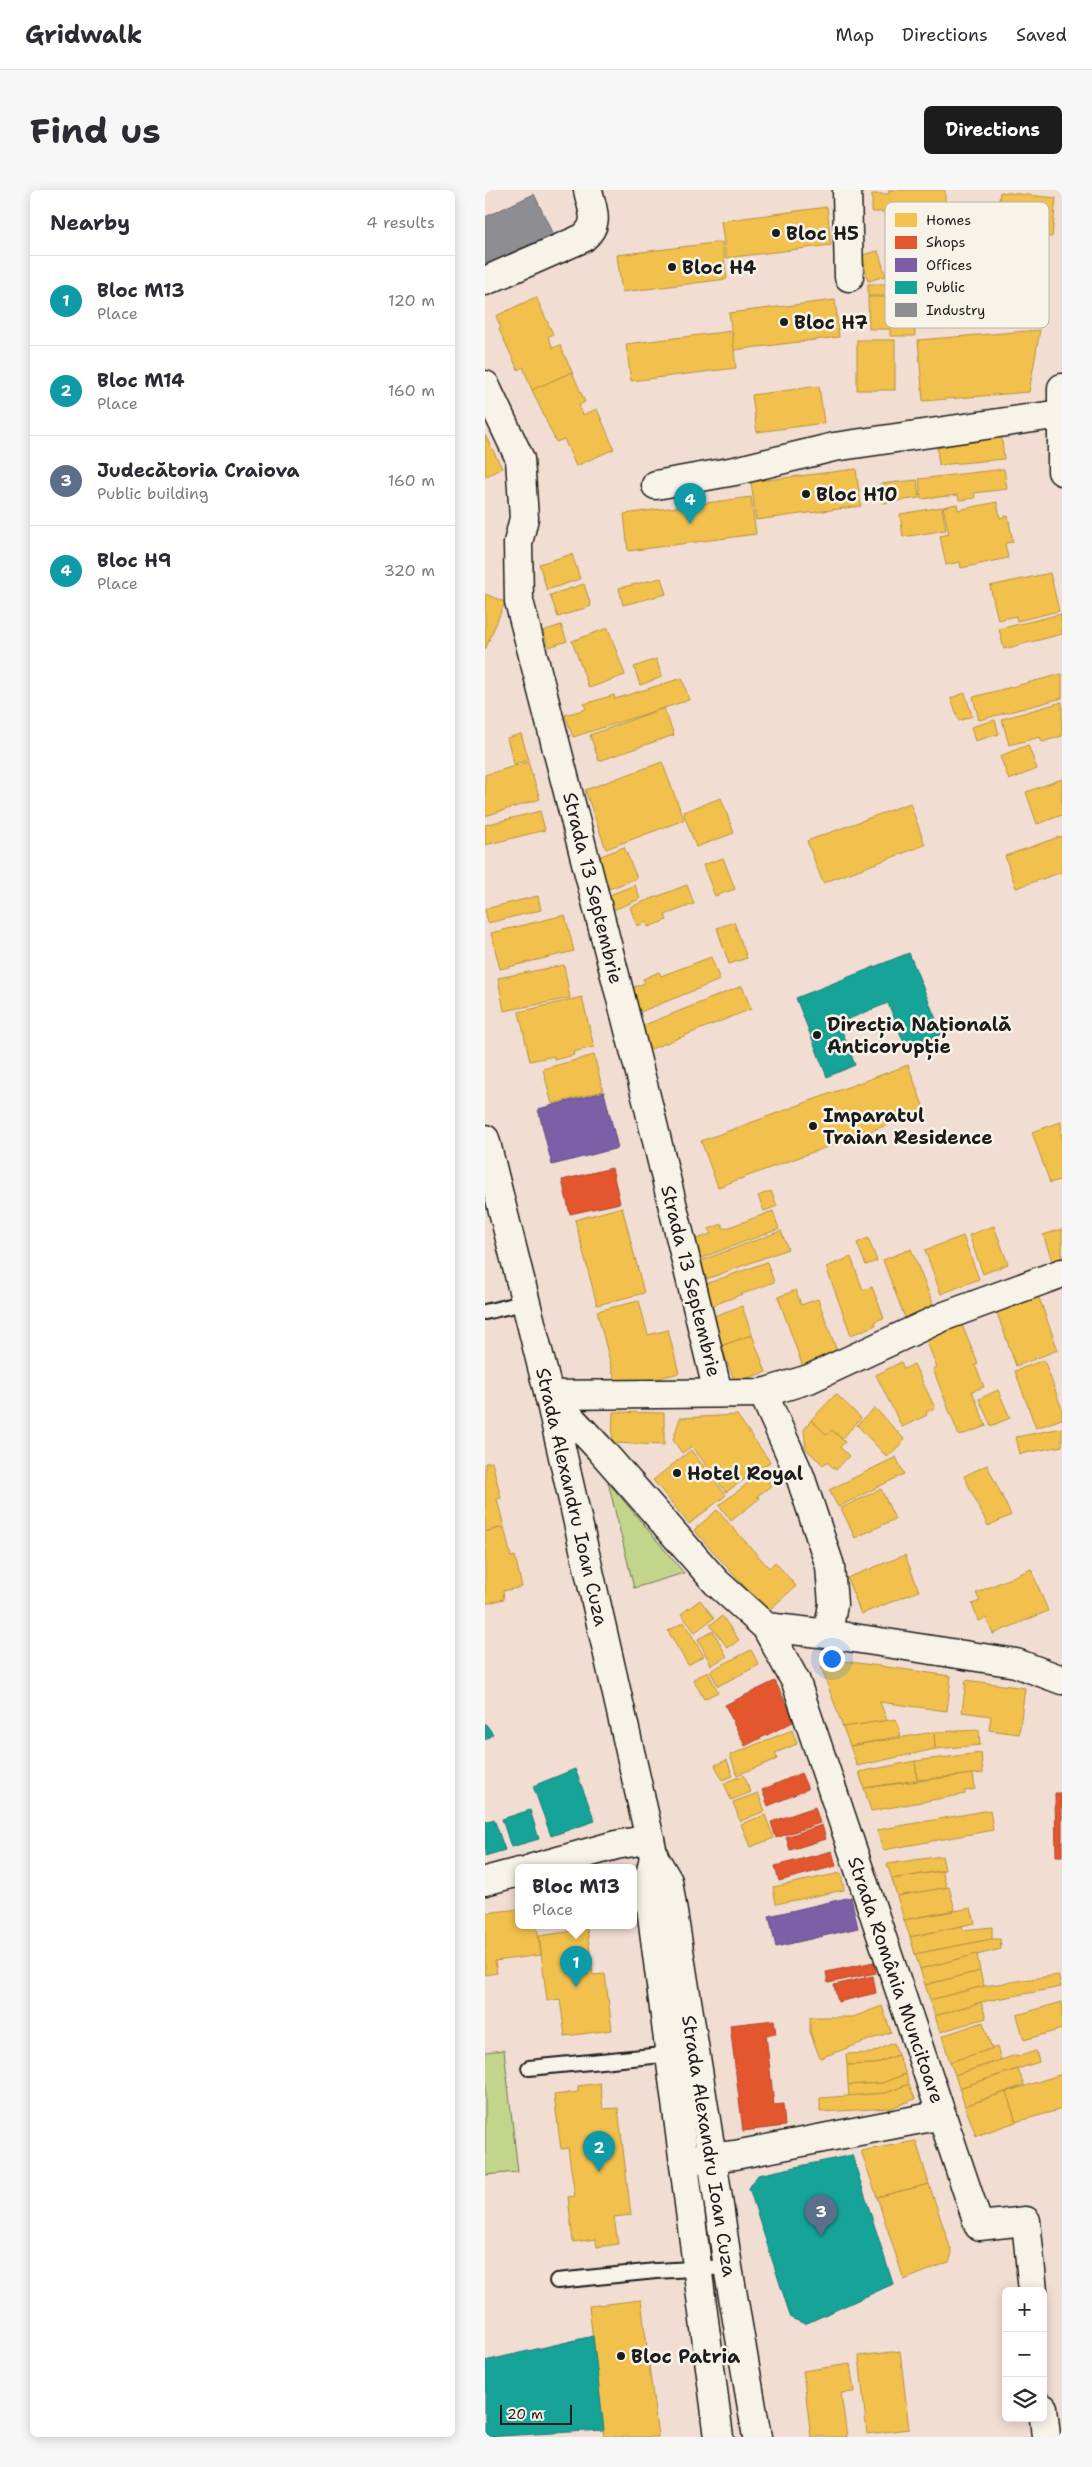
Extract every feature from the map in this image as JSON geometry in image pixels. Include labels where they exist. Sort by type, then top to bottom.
[{"type":"street","points":[[485,281],[583,238],[592,231],[595,220],[588,190]]},
{"type":"street","points":[[847,190],[849,277]]},
{"type":"street","name":"Strada 13 Septembrie","points":[[485,385],[519,459],[524,492],[524,518],[518,543],[519,601],[649,1108],[718,1393]]},
{"type":"street","points":[[656,485],[735,471],[834,447],[1061,401],[1062,454]]},
{"type":"street","name":"Strada Alexandru Ioan Cuza","points":[[485,1139],[549,1395],[652,1848],[647,1884],[682,2053],[712,2158],[727,2267],[757,2437]]},
{"type":"street","points":[[549,1395],[763,1393],[809,1379],[945,1316],[1062,1273]]},
{"type":"street","points":[[763,1393],[799,1476],[830,1566],[833,1604],[828,1634]]},
{"type":"street","name":"Strada România Muncitoare","points":[[549,1395],[599,1448],[717,1582],[766,1627],[797,1682],[979,2226],[1027,2221],[1033,2287]]},
{"type":"street","points":[[766,1627],[828,1634],[1016,1663],[1062,1680]]},
{"type":"street","points":[[547,1864],[616,1845],[652,1848]]},
{"type":"street","points":[[485,1881],[515,1873]]},
{"type":"street","name":"Strada Alexandru Ioan Cuza","points":[[682,2053],[683,2160],[719,2437]]},
{"type":"street","points":[[683,2160],[735,2155],[942,2115]]},
{"type":"street","points":[[1044,2422],[1046,2437]]},
{"type":"lane","points":[[485,1312],[527,1302]]},
{"type":"lane","points":[[529,2068],[682,2053]]},
{"type":"lane","points":[[557,2281],[656,2271],[727,2267]]},
{"type":"green space","points":[[608,1482],[684,1573],[634,1588]]},
{"type":"green space","points":[[504,2050],[518,2172],[485,2175],[485,2052]]},
{"type":"building: Homes","points":[[889,190],[945,190],[945,202],[885,202],[885,212],[872,212],[872,194],[889,194]]},
{"type":"building: Homes","points":[[1000,192],[1056,198],[1052,237],[1049,237],[1049,202],[999,202]]},
{"type":"building: Homes","name":"Bloc H5","points":[[827,207],[831,245],[726,258],[721,221]]},
{"type":"building: Homes","name":"Bloc H4","points":[[722,242],[727,279],[622,292],[617,255]]},
{"type":"building: Homes","points":[[878,251],[885,276],[868,281],[862,255]]},
{"type":"building: Homes","points":[[868,284],[885,284],[885,296],[868,296]]},
{"type":"building: Homes","points":[[536,297],[553,334],[548,337],[553,348],[560,345],[572,372],[532,390],[523,367],[518,370],[499,329],[501,328],[496,316]]},
{"type":"building: Homes","points":[[868,297],[885,297],[885,328],[915,328],[915,336],[890,336],[890,329],[869,329]]},
{"type":"building: Homes","name":"Bloc H7","points":[[835,300],[839,337],[734,350],[729,313]]},
{"type":"building: Homes","points":[[1040,330],[1029,392],[923,401],[918,340]]},
{"type":"building: Homes","points":[[732,331],[736,368],[631,381],[626,344]]},
{"type":"building: Homes","points":[[857,340],[895,340],[895,390],[857,390]]},
{"type":"building: Homes","points":[[572,372],[585,402],[579,405],[583,415],[597,409],[614,449],[576,466],[564,439],[556,442],[532,390]]},
{"type":"building: Homes","points":[[819,386],[824,423],[757,432],[752,395]]},
{"type":"building: Homes","points":[[1001,430],[1004,459],[939,465],[937,448],[948,446],[947,435]]},
{"type":"building: Homes","points":[[485,435],[502,468],[485,477]]},
{"type":"building: Homes","name":"Bloc H10","points":[[856,469],[861,506],[756,520],[751,482]]},
{"type":"building: Homes","points":[[1004,469],[1007,489],[974,493],[975,498],[959,500],[958,495],[921,499],[919,479]]},
{"type":"building: Homes","points":[[917,480],[919,498],[882,503],[880,484]]},
{"type":"building: Homes","points":[[751,497],[756,534],[628,551],[624,514]]},
{"type":"building: Homes","points":[[997,502],[1000,518],[1008,516],[1013,542],[1005,543],[1008,558],[961,568],[960,562],[946,565],[940,536],[949,534],[943,507],[957,504],[958,510]]},
{"type":"building: Homes","points":[[942,507],[946,530],[903,537],[900,514]]},
{"type":"building: Homes","points":[[572,554],[580,579],[547,590],[539,564]]},
{"type":"building: Homes","points":[[1050,573],[1059,611],[1017,621],[1016,616],[998,620],[990,586]]},
{"type":"building: Homes","points":[[661,578],[666,594],[623,605],[619,588]]},
{"type":"building: Homes","points":[[584,584],[591,606],[558,617],[550,595]]},
{"type":"building: Homes","points":[[485,594],[505,602],[485,650]]},
{"type":"building: Homes","points":[[1061,614],[1062,634],[1004,649],[999,629]]},
{"type":"building: Homes","points":[[561,625],[567,641],[549,647],[543,631]]},
{"type":"building: Homes","points":[[608,628],[625,675],[589,688],[572,641]]},
{"type":"building: Homes","points":[[656,659],[662,677],[640,685],[634,667]]},
{"type":"building: Homes","points":[[1062,674],[1062,698],[979,720],[973,697]]},
{"type":"building: Homes","points":[[682,678],[689,700],[573,737],[565,715],[586,709],[584,704],[614,695],[615,699]]},
{"type":"building: Homes","points":[[965,693],[972,716],[959,721],[951,698]]},
{"type":"building: Homes","points":[[1062,702],[1062,736],[1042,742],[1040,737],[1009,745],[1002,719]]},
{"type":"building: Homes","points":[[664,708],[674,735],[599,761],[590,735]]},
{"type":"building: Homes","points":[[995,720],[999,734],[975,741],[971,727]]},
{"type":"building: Homes","points":[[521,734],[529,760],[514,764],[507,738]]},
{"type":"building: Homes","points":[[1028,745],[1037,769],[1009,780],[1000,756]]},
{"type":"building: Homes","points":[[528,762],[540,799],[485,816],[485,775]]},
{"type":"building: Homes","points":[[662,762],[684,820],[606,849],[585,790]]},
{"type":"building: Homes","points":[[1062,779],[1062,815],[1037,824],[1026,792]]},
{"type":"building: Homes","points":[[721,798],[734,833],[696,847],[683,812]]},
{"type":"building: Homes","points":[[910,803],[925,845],[823,883],[807,841]]},
{"type":"building: Homes","points":[[540,811],[545,830],[485,845],[485,825]]},
{"type":"building: Homes","points":[[1062,836],[1062,872],[1016,888],[1005,856]]},
{"type":"building: Homes","points":[[624,847],[637,878],[609,889],[596,858]]},
{"type":"building: Homes","points":[[723,858],[735,889],[715,896],[703,865]]},
{"type":"building: Homes","points":[[635,885],[640,899],[613,910],[607,896]]},
{"type":"building: Homes","points":[[687,885],[694,904],[665,915],[667,920],[648,927],[647,922],[637,926],[630,907]]},
{"type":"building: Homes","points":[[538,896],[541,910],[488,923],[485,909]]},
{"type":"building: Homes","points":[[565,915],[574,951],[500,969],[491,933]]},
{"type":"building: Homes","points":[[734,922],[747,958],[729,964],[717,928]]},
{"type":"building: Homes","points":[[711,957],[720,980],[635,1014],[626,990],[645,983],[643,979],[659,972],[661,976]]},
{"type":"building: Homes","points":[[564,965],[570,998],[504,1011],[498,978]]},
{"type":"building: Homes","points":[[742,986],[751,1009],[646,1051],[637,1028]]},
{"type":"building: Homes","points":[[582,997],[594,1047],[573,1052],[574,1055],[554,1060],[554,1056],[530,1061],[519,1012]]},
{"type":"building: Homes","points":[[594,1055],[603,1091],[552,1104],[543,1069]]},
{"type":"building: Homes","name":"Imparatul Traian Residence","points":[[908,1065],[925,1111],[718,1187],[701,1141]]},
{"type":"building: Homes","points":[[1061,1122],[1062,1179],[1050,1183],[1032,1132]]},
{"type":"building: Homes","points":[[771,1191],[777,1206],[764,1211],[758,1196]]},
{"type":"building: Homes","points":[[622,1207],[644,1293],[597,1305],[575,1220]]},
{"type":"building: Homes","points":[[773,1211],[779,1229],[698,1259],[691,1241],[711,1234],[709,1229],[722,1224],[724,1229]]},
{"type":"building: Homes","points":[[994,1226],[1008,1264],[983,1274],[969,1235]]},
{"type":"building: Homes","points":[[1062,1229],[1062,1260],[1053,1263],[1043,1235]]},
{"type":"building: Homes","points":[[781,1231],[788,1249],[704,1280],[697,1262]]},
{"type":"building: Homes","points":[[963,1236],[979,1279],[941,1294],[925,1250]]},
{"type":"building: Homes","points":[[868,1238],[877,1261],[866,1265],[857,1243]]},
{"type":"building: Homes","points":[[911,1249],[934,1306],[905,1318],[883,1260]]},
{"type":"building: Homes","points":[[851,1257],[863,1290],[872,1287],[884,1318],[875,1321],[876,1325],[851,1335],[826,1267]]},
{"type":"building: Homes","points":[[767,1262],[774,1282],[711,1306],[703,1285]]},
{"type":"building: Homes","points":[[796,1290],[801,1305],[818,1299],[838,1354],[803,1367],[778,1297]]},
{"type":"building: Homes","points":[[1038,1295],[1058,1350],[1016,1366],[996,1310]]},
{"type":"building: Homes","points":[[639,1301],[648,1335],[668,1330],[679,1373],[617,1389],[597,1311]]},
{"type":"building: Homes","points":[[742,1306],[752,1335],[721,1346],[711,1317]]},
{"type":"building: Homes","points":[[962,1325],[978,1364],[975,1365],[984,1387],[972,1391],[986,1426],[959,1436],[933,1369],[937,1367],[926,1340]]},
{"type":"building: Homes","points":[[752,1335],[766,1372],[735,1382],[721,1346]]},
{"type":"building: Homes","points":[[1044,1360],[1062,1409],[1062,1419],[1036,1428],[1015,1371]]},
{"type":"building: Homes","points":[[901,1362],[904,1369],[914,1364],[935,1408],[926,1412],[927,1415],[902,1427],[876,1375]]},
{"type":"building: Homes","points":[[998,1390],[1010,1418],[991,1426],[979,1399]]},
{"type":"building: Homes","points":[[836,1394],[861,1418],[842,1439],[832,1430],[827,1435],[811,1420]]},
{"type":"building: Homes","points":[[875,1408],[905,1440],[887,1457],[857,1425]]},
{"type":"building: Homes","points":[[613,1412],[664,1413],[664,1445],[612,1443]]},
{"type":"building: Homes","points":[[737,1415],[770,1462],[726,1492],[692,1446],[682,1453],[673,1440],[680,1418]]},
{"type":"building: Homes","points":[[811,1420],[827,1435],[832,1430],[845,1442],[840,1447],[849,1456],[836,1470],[827,1462],[823,1465],[806,1449],[804,1430]]},
{"type":"building: Homes","points":[[1062,1428],[1062,1446],[1020,1454],[1016,1437]]},
{"type":"building: Homes","points":[[691,1450],[726,1495],[689,1524],[653,1480]]},
{"type":"building: Homes","points":[[896,1457],[904,1474],[838,1507],[829,1490]]},
{"type":"building: Homes","points":[[492,1462],[501,1498],[497,1499],[504,1527],[485,1532],[485,1463]]},
{"type":"building: Homes","points":[[987,1465],[1011,1515],[988,1526],[964,1476]]},
{"type":"building: Homes","points":[[767,1469],[773,1477],[768,1482],[771,1486],[757,1496],[760,1498],[731,1521],[719,1505]]},
{"type":"building: Homes","points":[[881,1489],[895,1519],[855,1538],[841,1508]]},
{"type":"building: Homes","points":[[717,1510],[769,1568],[775,1562],[796,1586],[767,1612],[694,1530]]},
{"type":"building: Homes","points":[[504,1527],[511,1557],[515,1556],[522,1587],[503,1591],[504,1599],[485,1604],[485,1532]]},
{"type":"building: Homes","points":[[905,1555],[919,1591],[861,1614],[847,1578]]},
{"type":"building: Homes","points":[[1031,1569],[1048,1611],[993,1634],[986,1618],[979,1621],[972,1604],[980,1601],[976,1593]]},
{"type":"building: Homes","points":[[700,1600],[714,1618],[695,1632],[681,1614]]},
{"type":"building: Homes","points":[[722,1616],[739,1640],[728,1648],[710,1625]]},
{"type":"building: Homes","points":[[684,1622],[704,1656],[688,1665],[668,1631]]},
{"type":"building: Homes","points":[[713,1631],[727,1657],[711,1665],[698,1639]]},
{"type":"building: Homes","points":[[751,1650],[759,1665],[718,1686],[710,1671]]},
{"type":"building: Homes","points":[[829,1659],[951,1676],[947,1711],[880,1702],[887,1721],[843,1727],[821,1667]]},
{"type":"building: Homes","points":[[708,1672],[718,1692],[704,1699],[693,1679]]},
{"type":"building: Homes","points":[[966,1680],[1025,1688],[1019,1734],[989,1730],[991,1716],[962,1712]]},
{"type":"building: Homes","points":[[896,1719],[901,1736],[850,1746],[843,1727]]},
{"type":"building: Homes","points":[[792,1730],[797,1744],[775,1753],[777,1759],[737,1775],[730,1755]]},
{"type":"building: Homes","points":[[979,1730],[980,1745],[935,1749],[934,1732]]},
{"type":"building: Homes","points":[[934,1732],[935,1749],[857,1766],[850,1746]]},
{"type":"building: Homes","points":[[981,1753],[983,1773],[917,1780],[915,1761]]},
{"type":"building: Homes","points":[[727,1760],[733,1776],[722,1780],[715,1765]]},
{"type":"building: Homes","points":[[915,1761],[917,1780],[864,1788],[859,1772]]},
{"type":"building: Homes","points":[[973,1774],[975,1789],[965,1791],[965,1794],[871,1811],[864,1788]]},
{"type":"building: Homes","points":[[744,1775],[751,1792],[731,1800],[724,1783]]},
{"type":"building: Homes","points":[[758,1793],[765,1811],[740,1821],[733,1802]]},
{"type":"building: Homes","points":[[990,1810],[993,1830],[883,1850],[877,1830]]},
{"type":"building: Homes","points":[[765,1815],[774,1838],[750,1847],[741,1824]]},
{"type":"building: Homes","points":[[942,1856],[945,1870],[892,1879],[887,1864]]},
{"type":"building: Homes","points":[[942,1871],[947,1888],[897,1896],[892,1879]]},
{"type":"building: Homes","points":[[841,1873],[844,1890],[776,1904],[773,1887]]},
{"type":"building: Homes","points":[[949,1887],[955,1910],[904,1920],[897,1896]]},
{"type":"building: Homes","points":[[971,1908],[975,1923],[910,1937],[904,1920]]},
{"type":"building: Homes","points":[[515,1909],[515,1929],[537,1929],[541,1955],[495,1961],[497,1973],[485,1975],[485,1913]]},
{"type":"building: Homes","points":[[962,1926],[963,1930],[992,1927],[992,1939],[915,1954],[910,1937]]},
{"type":"building: Homes","points":[[587,1929],[593,1975],[605,1974],[612,2030],[565,2036],[560,1999],[547,2001],[539,1936]]},
{"type":"building: Homes","points":[[1000,1939],[1001,1949],[920,1969],[915,1954]]},
{"type":"building: Homes","points":[[977,1954],[980,1971],[925,1985],[920,1969]]},
{"type":"building: Homes","points":[[980,1971],[984,1986],[930,2000],[925,1985]]},
{"type":"building: Homes","points":[[1058,1975],[1061,1987],[981,2002],[935,2016],[930,2000],[984,1986]]},
{"type":"building: Homes","points":[[981,2002],[986,2018],[940,2032],[935,2016]]},
{"type":"building: Homes","points":[[1062,2002],[1062,2029],[1024,2040],[1017,2015]]},
{"type":"building: Homes","points":[[882,2006],[891,2032],[820,2058],[810,2032],[810,2017],[853,2017]]},
{"type":"building: Homes","points":[[983,2022],[992,2049],[950,2062],[942,2036]]},
{"type":"building: Homes","points":[[894,2043],[898,2055],[875,2064],[847,2065],[846,2054],[871,2053]]},
{"type":"building: Homes","points":[[997,2047],[1001,2060],[955,2075],[950,2062]]},
{"type":"building: Homes","points":[[1036,2051],[1039,2062],[959,2088],[955,2075],[1016,2055],[1016,2057]]},
{"type":"building: Homes","points":[[898,2055],[906,2074],[882,2083],[848,2085],[847,2065],[875,2064]]},
{"type":"building: Homes","points":[[1018,2069],[1024,2085],[965,2106],[959,2088]]},
{"type":"building: Homes","points":[[906,2074],[909,2084],[886,2093],[849,2096],[848,2085],[882,2083]]},
{"type":"building: Homes","points":[[1062,2074],[1062,2109],[1016,2122],[1006,2092]]},
{"type":"building: Homes","points":[[600,2083],[603,2109],[618,2108],[631,2215],[614,2217],[618,2244],[597,2247],[596,2239],[573,2242],[568,2197],[575,2196],[568,2148],[561,2149],[554,2095],[578,2092],[578,2086]]},
{"type":"building: Homes","points":[[909,2084],[915,2099],[891,2108],[820,2112],[820,2098],[886,2093]]},
{"type":"building: Homes","points":[[1006,2092],[1016,2122],[976,2136],[965,2106]]},
{"type":"building: Homes","points":[[916,2141],[929,2184],[877,2197],[861,2151]]},
{"type":"building: Homes","points":[[929,2184],[952,2253],[949,2262],[904,2280],[877,2197]]},
{"type":"building: Homes","name":"Bloc Patria","points":[[641,2300],[658,2437],[604,2437],[589,2306]]},
{"type":"building: Homes","points":[[900,2351],[909,2429],[867,2434],[859,2356]]},
{"type":"building: Homes","points":[[850,2364],[854,2392],[841,2393],[847,2437],[811,2437],[803,2371]]},
{"type":"building: Shops","points":[[612,1168],[620,1203],[570,1214],[562,1180]]},
{"type":"building: Shops","points":[[775,1681],[795,1721],[745,1746],[725,1705]]},
{"type":"building: Shops","points":[[801,1773],[808,1789],[768,1806],[762,1790]]},
{"type":"building: Shops","points":[[1055,1793],[1062,1793],[1062,1856],[1056,1856]]},
{"type":"building: Shops","points":[[815,1807],[820,1823],[776,1838],[771,1822]]},
{"type":"building: Shops","points":[[822,1825],[826,1839],[790,1850],[786,1837]]},
{"type":"building: Shops","points":[[832,1851],[836,1866],[779,1881],[775,1866]]},
{"type":"building: Shops","points":[[874,1962],[876,1973],[828,1983],[826,1972]]},
{"type":"building: Shops","points":[[873,1976],[876,1993],[838,2002],[834,1985]]},
{"type":"building: Shops","points":[[774,2020],[776,2034],[766,2035],[774,2105],[783,2104],[785,2126],[743,2131],[730,2025]]},
{"type":"building: Offices","points":[[604,1092],[618,1148],[552,1165],[538,1109]]},
{"type":"building: Offices","points":[[851,1897],[858,1928],[776,1947],[769,1916]]},
{"type":"building: Public","points":[[909,953],[942,1034],[906,1048],[888,1003],[839,1023],[855,1065],[827,1077],[796,998]]},
{"type":"building: Public","points":[[485,1723],[493,1734],[485,1740]]},
{"type":"building: Public","points":[[575,1769],[595,1821],[551,1836],[533,1786]]},
{"type":"building: Public","points":[[530,1810],[539,1839],[511,1847],[502,1819]]},
{"type":"building: Public","points":[[494,1819],[505,1850],[485,1856],[485,1822]]},
{"type":"building: Public","points":[[852,2155],[893,2284],[805,2324],[791,2318],[749,2188],[758,2175]]},
{"type":"building: Public","points":[[593,2336],[604,2430],[485,2437],[485,2361]]},
{"type":"building: Industry","points":[[534,194],[555,238],[485,271],[485,217]]},
{"type":"place","name":"Bloc H5","points":[[776,233]]},
{"type":"place","name":"Bloc H4","points":[[672,267]]},
{"type":"place","name":"Bloc H7","points":[[784,322]]},
{"type":"place","name":"Bloc H10","points":[[806,494]]},
{"type":"place","name":"Bloc H9","points":[[690,524]]},
{"type":"place","name":"Direcția Națională Anticorupție","points":[[817,1035]]},
{"type":"place","name":"Imparatul Traian Residence","points":[[813,1126]]},
{"type":"place","name":"Hotel Royal","points":[[677,1473]]},
{"type":"place","name":"Bloc M13","points":[[576,1987]]},
{"type":"place","name":"Bloc M14","points":[[599,2172]]},
{"type":"place","name":"Judecătoria Craiova","points":[[821,2236]]},
{"type":"place","name":"Bloc Patria","points":[[621,2356]]}]
